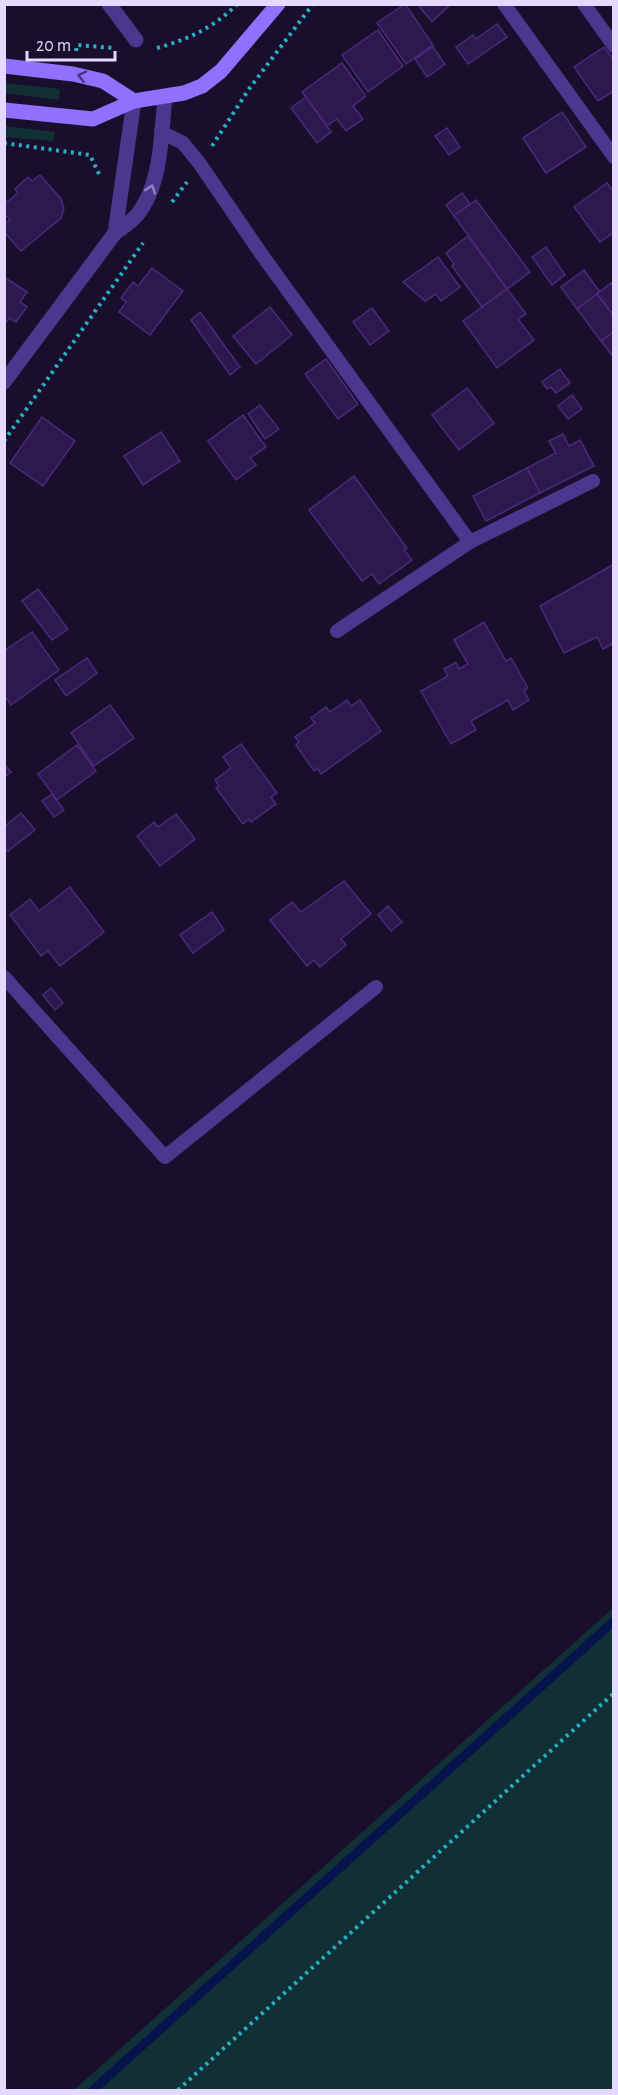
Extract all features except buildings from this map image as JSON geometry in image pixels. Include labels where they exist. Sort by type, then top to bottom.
[{"type":"main road","points":[[4,110],[93,119],[134,101],[165,97],[202,86],[221,71],[278,4]]},
{"type":"main road","points":[[4,66],[73,74],[103,81],[134,101]]},
{"type":"street","points":[[109,4],[136,40]]},
{"type":"street","points":[[4,382],[115,234],[136,217],[146,201],[156,173],[165,97]]},
{"type":"street","points":[[115,234],[134,101]]},
{"type":"lane","points":[[504,4],[614,156]]},
{"type":"lane","points":[[584,4],[614,46]]},
{"type":"lane","points":[[161,132],[183,144],[200,164],[262,255],[470,542]]},
{"type":"lane","points":[[337,631],[470,542],[593,481]]},
{"type":"lane","points":[[4,977],[165,1156],[376,987]]},
{"type":"path","points":[[153,49],[181,42],[222,20],[237,4]]},
{"type":"path","points":[[297,24],[314,4]]},
{"type":"path","points":[[77,45],[122,49]]},
{"type":"path","points":[[4,143],[90,155],[103,181]]},
{"type":"path","points":[[178,2091],[614,1693]]},
{"type":"green space","points":[[5,83],[60,89],[59,100],[5,93]]},
{"type":"green space","points":[[5,126],[55,132],[53,141],[5,137]]},
{"type":"green space","points":[[613,1608],[613,2090],[74,2090]]},
{"type":"waterway","points":[[93,2090],[614,1621]]}]
